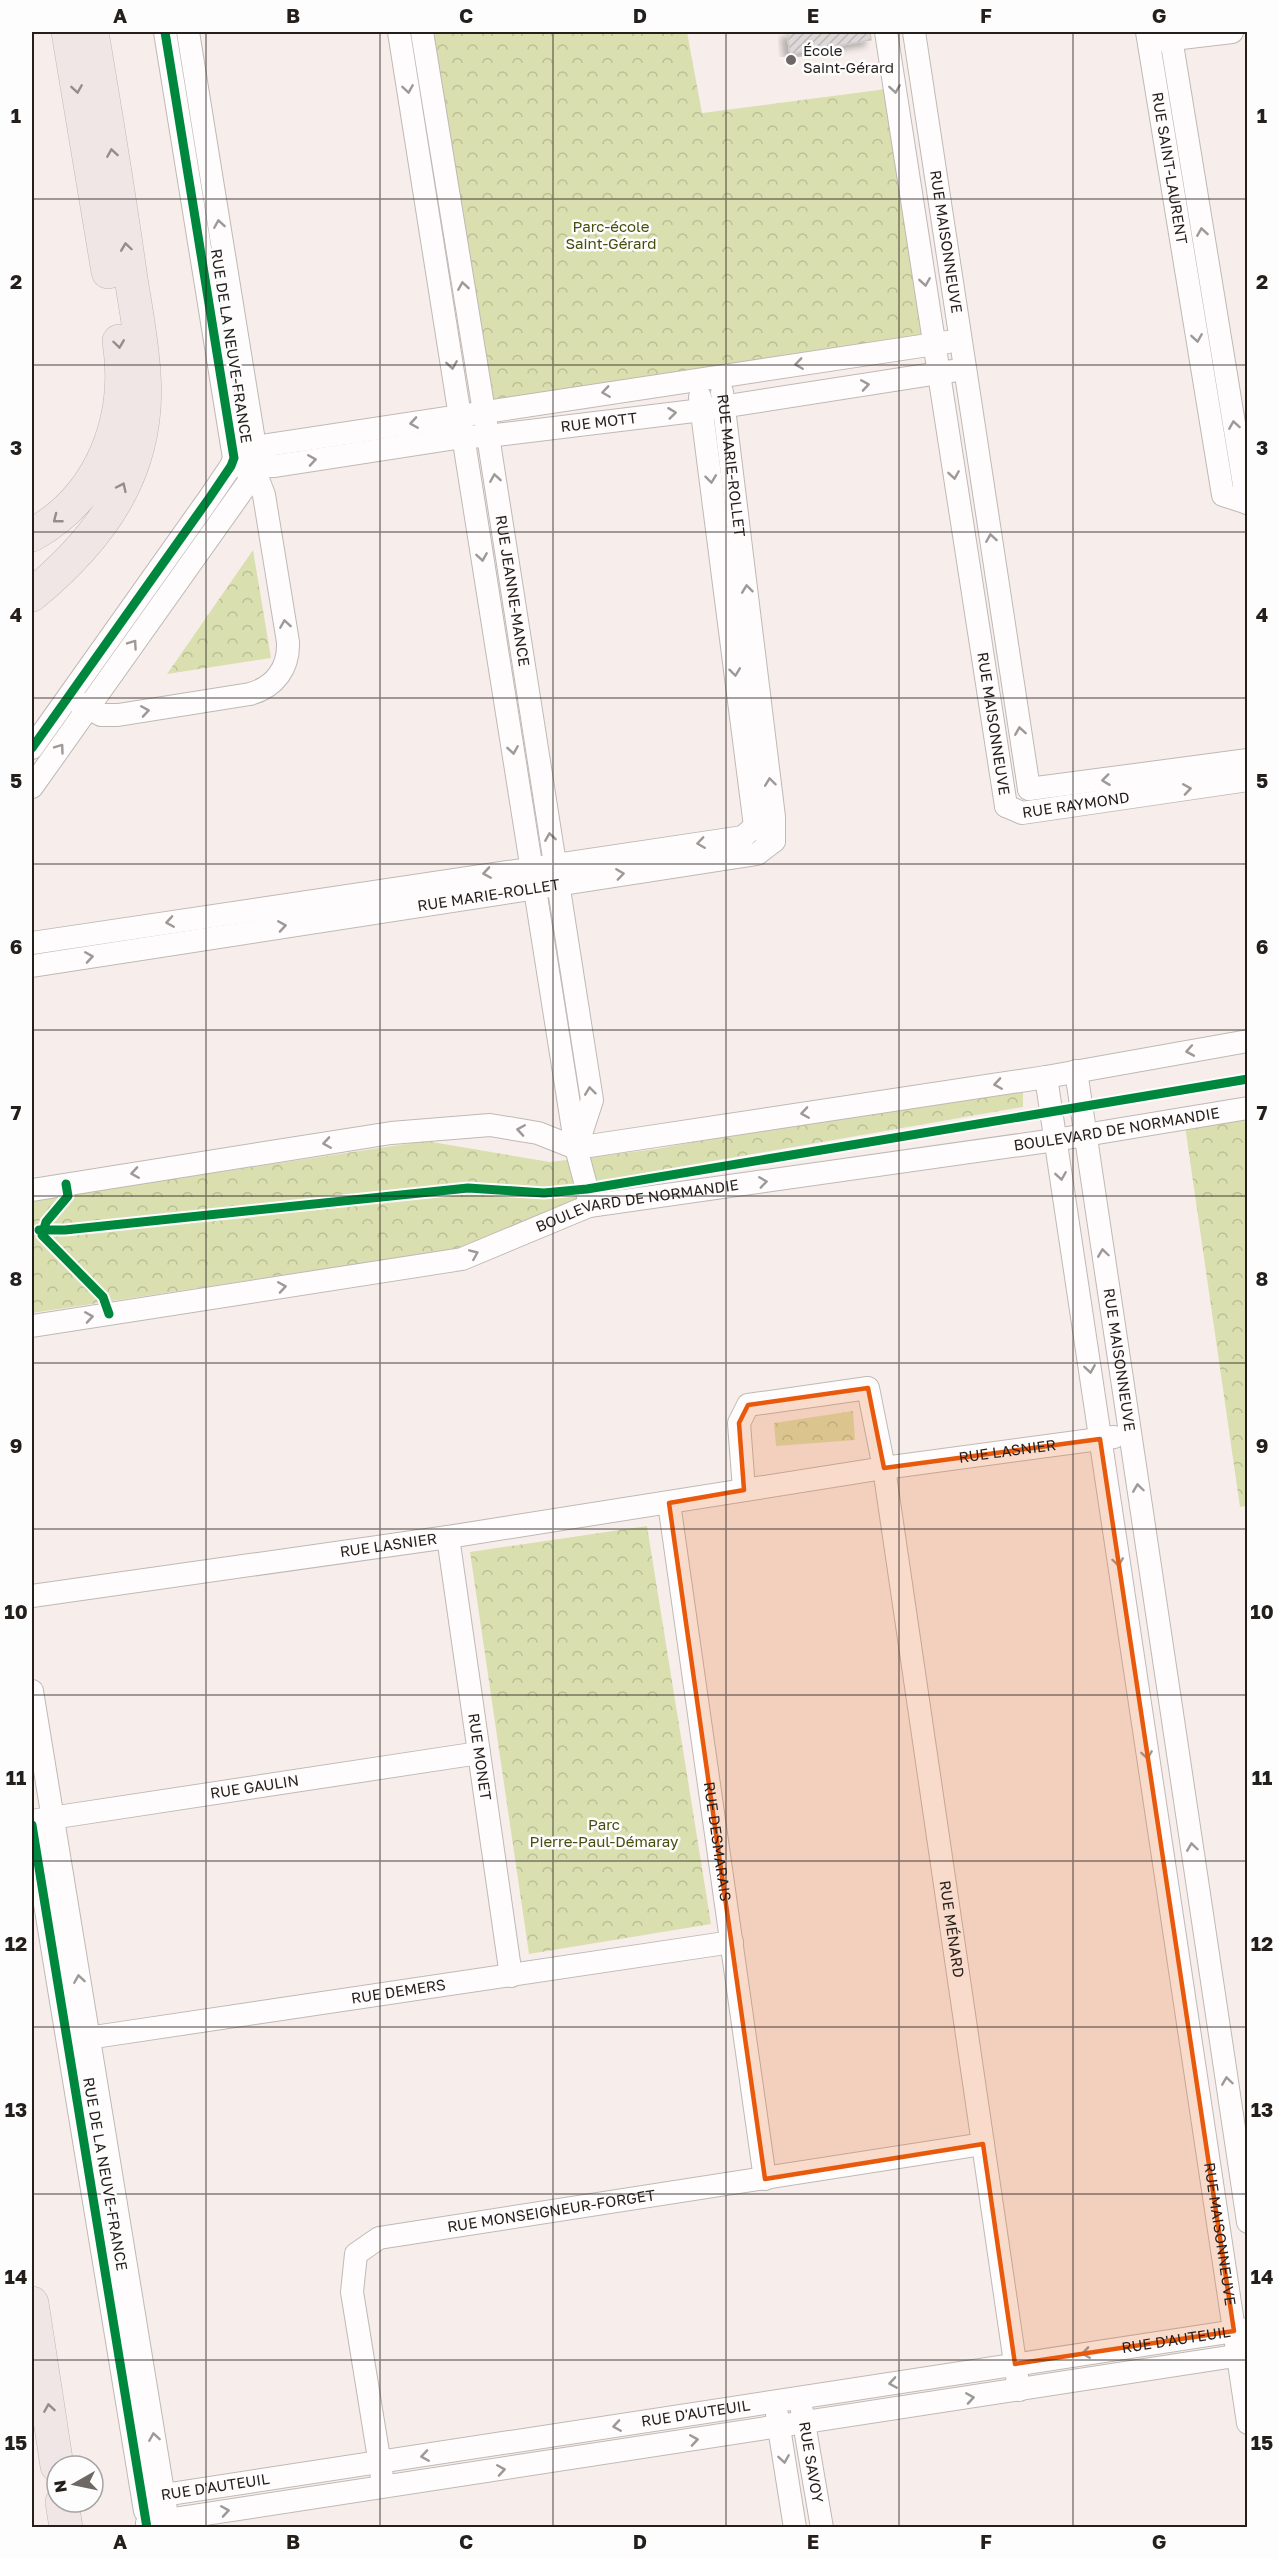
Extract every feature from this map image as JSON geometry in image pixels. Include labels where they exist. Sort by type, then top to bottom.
[{"type":"highway","points":[[32,535],[65,512],[87,488],[110,447],[121,400],[120,351],[68,32]]},
{"type":"highway","points":[[32,595],[87,545],[108,516],[130,469],[143,419],[143,363],[92,32]]},
{"type":"highway","points":[[32,2302],[55,2454]]},
{"type":"street","name":"RUE DE LA NEUVE-FRANCE","points":[[69,696],[101,715],[118,715],[248,694],[263,689],[279,675],[288,656],[288,642],[264,495],[243,458],[165,32]]},
{"type":"street","name":"RUE DE LA NEUVE-FRANCE","points":[[188,32],[243,458]]},
{"type":"street","name":"RUE JEANNE-MANCE","points":[[399,32],[462,426],[544,875]]},
{"type":"street","name":"RUE JEANNE-MANCE","points":[[422,32],[488,436],[576,1148],[588,1189],[589,1206]]},
{"type":"street","name":"RUE MAISONNEUVE","points":[[886,32],[1006,806],[1029,789],[914,32]]},
{"type":"street","points":[[1159,36],[1232,32]]},
{"type":"street","name":"RUE SAINT-LAURENT","points":[[1159,36],[1214,300],[1247,503],[1223,495],[1191,303],[1159,36]]},
{"type":"street","points":[[890,58],[918,54]]},
{"type":"street","points":[[1191,303],[1214,300]]},
{"type":"street","name":"RUE MOTT","points":[[243,458],[462,426],[483,411],[961,340]]},
{"type":"street","name":"RUE MOTT","points":[[462,426],[488,436],[702,410],[965,369]]},
{"type":"street","name":"RUE MARIE-ROLLET","points":[[544,875],[757,854],[774,841],[774,817],[725,406],[708,377]]},
{"type":"street","name":"RUE MARIE-ROLLET","points":[[32,943],[198,928],[544,875],[743,837],[755,826],[702,410],[708,377]]},
{"type":"street","points":[[32,748],[243,458]]},
{"type":"street","points":[[32,787],[247,484],[243,458]]},
{"type":"street","name":"RUE RAYMOND","points":[[1006,806],[1022,813],[1248,760]]},
{"type":"street","name":"RUE RAYMOND","points":[[1029,789],[1248,780]]},
{"type":"street","points":[[755,826],[774,841]]},
{"type":"street","name":"RUE MARIE-ROLLET","points":[[32,966],[198,928]]},
{"type":"street","points":[[32,1190],[402,1132],[490,1125],[538,1133],[576,1148],[1046,1077],[1248,1041]]},
{"type":"street","name":"RUE MAISONNEUVE","points":[[1076,1071],[1248,2222]]},
{"type":"street","name":"RUE MAISONNEUVE","points":[[1046,1077],[1202,2118],[1241,2330],[1248,2423]]},
{"type":"street","name":"BOULEVARD DE NORMANDIE","points":[[32,1326],[462,1259],[589,1206],[1086,1136],[1248,1108]]},
{"type":"street","points":[[744,1490],[739,1423],[748,1405],[868,1388],[884,1468]]},
{"type":"street","name":"RUE LASNIER","points":[[32,1596],[448,1537],[884,1468],[1130,1435]]},
{"type":"street","name":"RUE MÉNARD","points":[[884,1468],[1018,2390]]},
{"type":"street","name":"RUE DESMARAIS","points":[[669,1503],[765,2180]]},
{"type":"street","name":"RUE MONET","points":[[448,1537],[511,1976]]},
{"type":"street","points":[[1132,1655],[1162,1650]]},
{"type":"street","name":"RUE DE LA NEUVE-FRANCE","points":[[32,1691],[38,1821],[78,2039],[158,2524]]},
{"type":"street","name":"RUE GAULIN","points":[[38,1821],[479,1753]]},
{"type":"street","points":[[1168,1893],[1198,1888]]},
{"type":"street","name":"RUE DEMERS","points":[[78,2039],[732,1942]]},
{"type":"street","points":[[1202,2118],[1231,2112]]},
{"type":"street","name":"RUE MONSEIGNEUR-FORGET","points":[[384,2487],[352,2292],[356,2254],[379,2238],[765,2180],[982,2144]]},
{"type":"street","name":"RUE D'AUTEUIL","points":[[154,2497],[1241,2330]]},
{"type":"street","name":"RUE D'AUTEUIL","points":[[158,2524],[1242,2355]]},
{"type":"street","name":"RUE SAVOY","points":[[800,2397],[822,2528]]},
{"type":"street","name":"RUE SAVOY","points":[[775,2401],[795,2528]]},
{"type":"highlighted area","points":[[868,1388],[884,1468],[1100,1439],[1234,2331],[1015,2364],[983,2144],[765,2179],[669,1503],[744,1490],[739,1423],[748,1405]]},
{"type":"green space","name":"Parc-école Saint-Gérard","points":[[421,32],[687,32],[702,113],[894,88],[934,344],[486,410]]},
{"type":"green space","points":[[253,550],[271,658],[167,674]]},
{"type":"green space","points":[[1023,1080],[1023,1107],[638,1174],[456,1249],[32,1313],[32,1200],[426,1141],[550,1162],[656,1149]]},
{"type":"green space","points":[[1247,1108],[1247,1506],[1240,1507],[1184,1119]]},
{"type":"green space","points":[[853,1411],[855,1440],[776,1446],[774,1423]]},
{"type":"green space","name":"Parc Pierre-Paul-Démaray","points":[[647,1526],[711,1924],[529,1954],[470,1552]]},
{"type":"building","name":"École Saint-Gérard","points":[[787,32],[870,32],[871,40],[790,54]]},
{"type":"cycle path","points":[[32,748],[210,497],[234,458],[165,32]]},
{"type":"cycle path","points":[[39,1230],[65,1230],[468,1188],[544,1193],[587,1189],[1248,1079]]},
{"type":"cycle path","points":[[66,1184],[68,1196],[46,1222],[42,1235],[103,1297],[109,1314]]},
{"type":"cycle path","points":[[32,1825],[147,2528]]},
{"type":"place","name":"École Saint-Gérard","points":[[791,60]]}]
